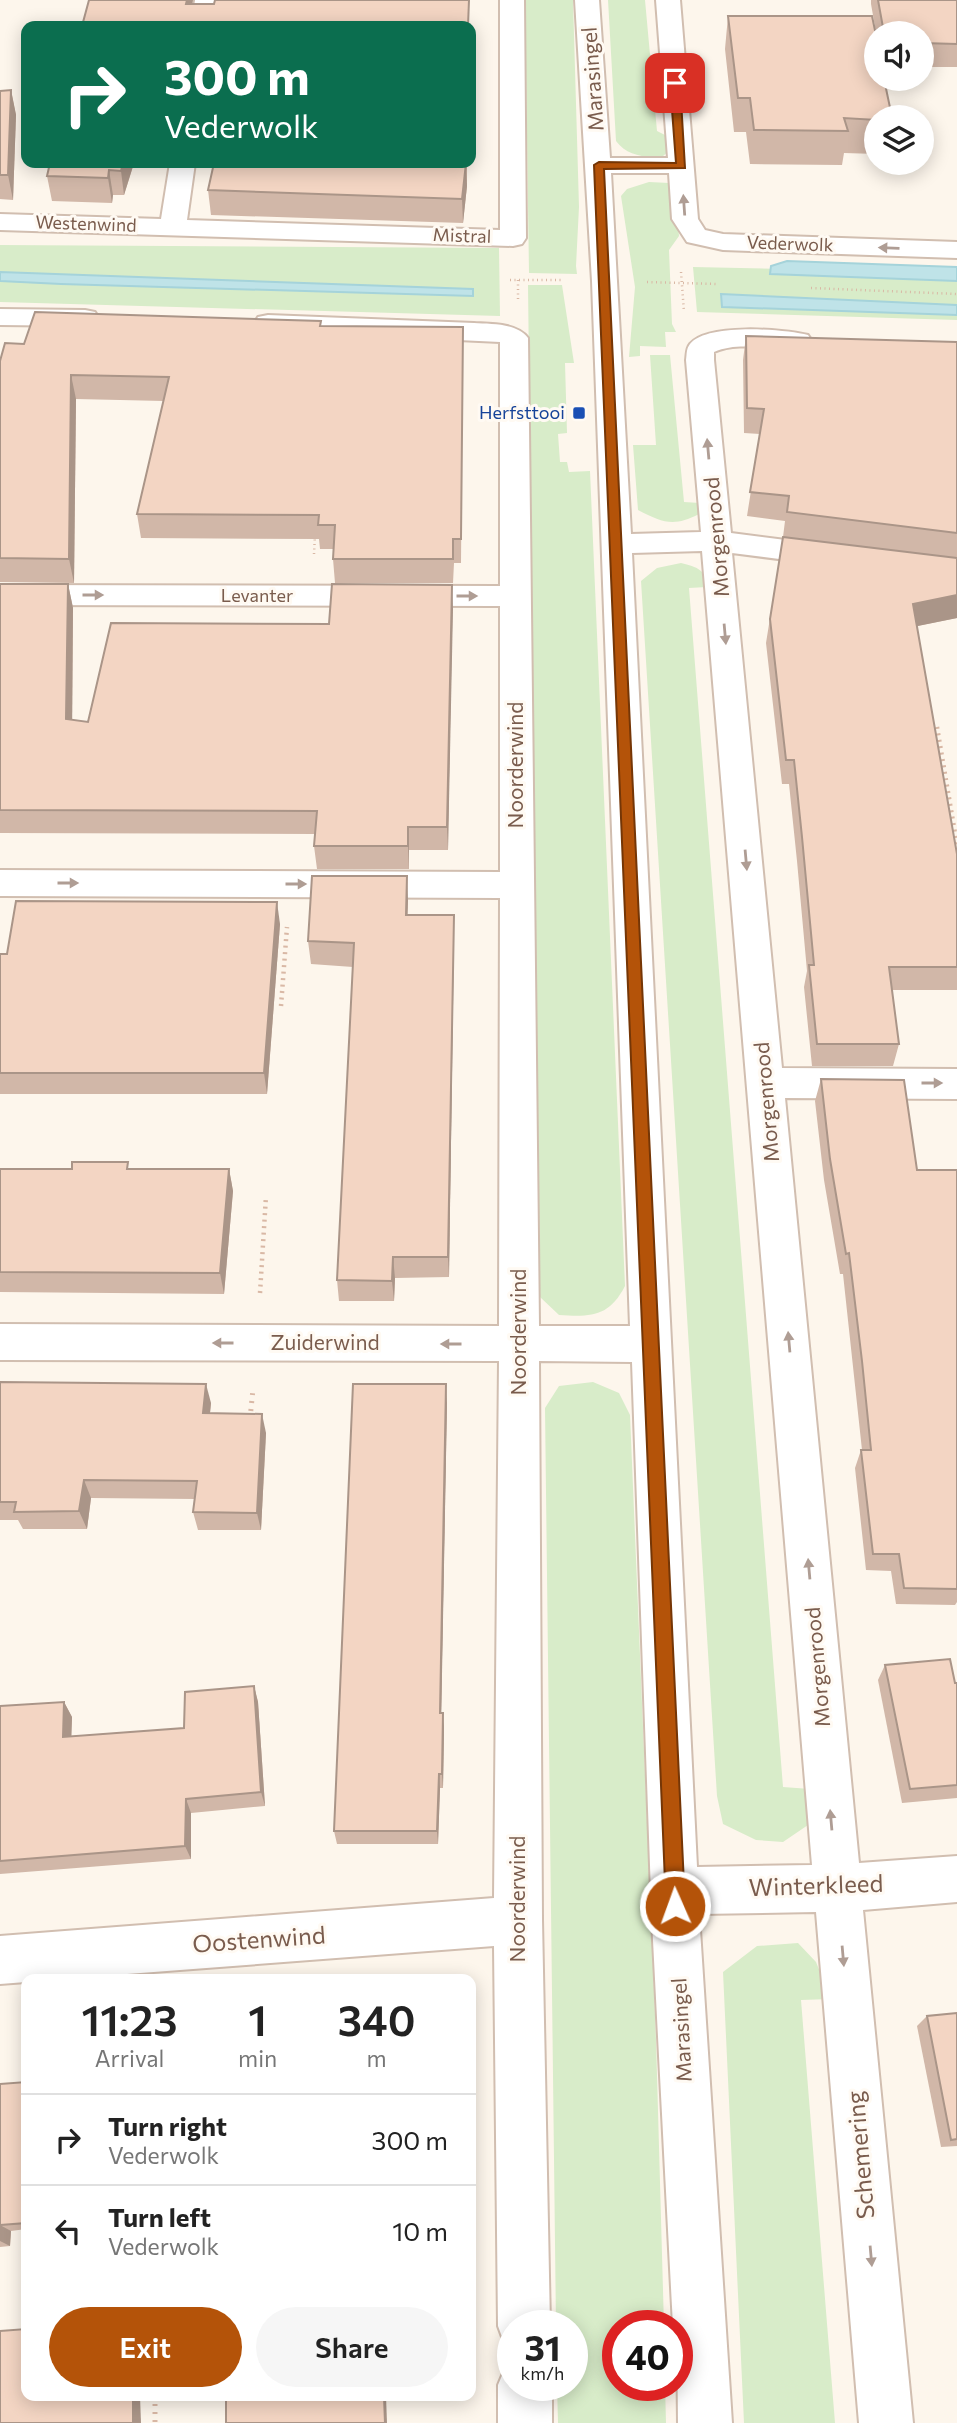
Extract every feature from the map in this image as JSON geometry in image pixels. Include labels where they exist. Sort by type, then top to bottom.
[{"type":"street","points":[[204,21],[207,0]]},
{"type":"street","name":"Mistral","points":[[173,227],[513,238],[512,0]]},
{"type":"street","name":"Marasingel","points":[[587,0],[599,165],[675,1891],[705,2423]]},
{"type":"street","points":[[668,0],[685,219],[696,236]]},
{"type":"street","points":[[599,165],[681,166]]},
{"type":"street","points":[[173,227],[182,168]]},
{"type":"street","name":"Westenwind","points":[[0,222],[173,227]]},
{"type":"street","name":"Vederwolk","points":[[696,236],[723,242],[957,250]]},
{"type":"street","points":[[0,317],[111,318]]},
{"type":"street","points":[[247,322],[474,331],[500,333],[513,338]]},
{"type":"street","name":"Noorderwind","points":[[513,338],[519,1344],[518,1920],[524,2310]]},
{"type":"street","points":[[720,341],[824,342]]},
{"type":"street","name":"Morgenrood","points":[[720,341],[701,348],[700,360],[837,1888]]},
{"type":"street","points":[[616,544],[717,541],[864,560]]},
{"type":"street","name":"Levanter","points":[[0,595],[515,596]]},
{"type":"street","points":[[0,883],[516,885]]},
{"type":"street","points":[[765,1083],[957,1084]]},
{"type":"street","name":"Zuiderwind","points":[[0,1342],[651,1344]]},
{"type":"street","name":"Winterkleed","points":[[675,1891],[837,1888],[957,1879]]},
{"type":"street","name":"Schemering","points":[[837,1888],[886,2423]]},
{"type":"street","name":"Oostenwind","points":[[0,1961],[518,1920]]},
{"type":"street","points":[[525,2401],[525,2423]]},
{"type":"path","points":[[696,236],[680,251],[686,329],[720,341]]},
{"type":"path","points":[[513,238],[517,248],[519,324],[513,338]]},
{"type":"path","points":[[311,596],[315,531]]},
{"type":"path","points":[[937,727],[957,845]]},
{"type":"path","points":[[281,1006],[291,884]]},
{"type":"path","points":[[155,2401],[155,2423]]},
{"type":"green space","points":[[525,0],[573,0],[579,207],[577,274],[529,273]]},
{"type":"green space","points":[[608,0],[645,0],[657,131],[671,138],[673,148],[663,156],[637,155],[625,150],[616,141]]},
{"type":"green space","points":[[649,182],[669,183],[675,187],[679,236],[669,250],[672,324],[676,332],[665,332],[666,347],[640,346],[640,356],[629,357],[635,287],[621,196],[627,189]]},
{"type":"green space","points":[[0,245],[499,248],[500,316],[0,302]]},
{"type":"green space","points":[[693,267],[957,273],[957,320],[697,312]]},
{"type":"green space","points":[[528,285],[562,285],[574,363],[565,363],[567,433],[558,434],[560,462],[567,462],[569,472],[590,471],[625,1286],[606,1309],[581,1316],[559,1315],[540,1297]]},
{"type":"green space","points":[[650,355],[670,355],[684,502],[700,503],[699,514],[682,521],[668,522],[638,510],[633,445],[656,445]]},
{"type":"green space","points":[[681,563],[700,570],[707,581],[707,587],[689,588],[783,1787],[810,1789],[808,1825],[783,1842],[756,1840],[723,1824],[717,1796],[641,581],[657,568]]},
{"type":"green space","points":[[593,1382],[619,1393],[630,1415],[656,2039],[664,2310],[602,2310],[602,2401],[665,2401],[666,2423],[558,2423],[557,2401],[588,2401],[588,2310],[556,2310],[545,1408],[559,1386]]},
{"type":"green space","points":[[798,1943],[816,1962],[831,1999],[801,2000],[835,2423],[744,2423],[723,1972],[757,1946]]},
{"type":"water","points":[[787,261],[957,267],[957,281],[770,274],[771,266]]},
{"type":"water","points":[[0,272],[473,289],[473,296],[0,281]]},
{"type":"water","points":[[721,294],[957,305],[957,315],[722,307]]},
{"type":"building","points":[[89,0],[187,0],[186,4],[214,4],[215,0],[469,0],[468,21],[83,21]]},
{"type":"building","points":[[878,0],[957,0],[957,44],[934,43],[934,21],[882,21]]},
{"type":"building","points":[[728,16],[872,16],[873,21],[864,21],[864,91],[887,91],[889,105],[864,105],[864,119],[844,118],[848,131],[754,130],[750,98],[738,98]]},
{"type":"building","points":[[11,90],[8,175],[0,175],[0,91]]},
{"type":"building","points":[[49,168],[122,168],[121,171],[109,170],[108,178],[47,176]]},
{"type":"building","points":[[213,168],[465,168],[462,199],[208,190]]},
{"type":"building","points":[[35,312],[321,321],[320,326],[463,327],[461,539],[453,539],[453,559],[333,559],[335,525],[318,525],[319,515],[137,514],[169,377],[71,375],[69,559],[0,558],[0,361],[5,343],[24,344]]},
{"type":"building","points":[[746,336],[957,342],[957,533],[787,512],[789,496],[750,492],[764,409],[747,408]]},
{"type":"building","points":[[783,537],[957,558],[957,595],[913,604],[957,854],[957,967],[889,967],[899,1044],[817,1044],[809,965],[814,965],[794,760],[786,760],[770,619]]},
{"type":"building","points":[[0,584],[68,584],[66,719],[88,722],[111,623],[329,624],[332,584],[452,585],[447,827],[408,827],[408,846],[314,846],[317,811],[0,810]]},
{"type":"building","points":[[312,876],[407,876],[406,915],[454,915],[448,1257],[393,1257],[392,1281],[337,1280],[354,943],[308,941]]},
{"type":"building","points":[[16,901],[277,902],[264,1073],[0,1073],[0,954],[7,954]]},
{"type":"building","points":[[821,1079],[904,1080],[917,1170],[957,1170],[957,1589],[904,1588],[899,1554],[873,1554],[861,1450],[871,1450],[862,1361],[849,1253],[846,1254],[830,1159]]},
{"type":"building","points":[[72,1162],[128,1162],[127,1169],[229,1169],[220,1273],[0,1272],[0,1169],[72,1169]]},
{"type":"building","points":[[0,1382],[206,1384],[203,1413],[262,1414],[257,1513],[193,1512],[197,1481],[84,1480],[79,1511],[14,1512],[16,1502],[0,1502]]},
{"type":"building","points":[[353,1384],[446,1384],[440,1713],[443,1713],[442,1774],[439,1774],[437,1831],[334,1831]]},
{"type":"building","points":[[950,1659],[957,1683],[957,1785],[910,1789],[885,1665]]},
{"type":"building","points":[[254,1686],[261,1792],[186,1799],[185,1846],[0,1861],[0,1706],[64,1702],[63,1737],[184,1728],[185,1692]]},
{"type":"building","points":[[957,2013],[957,2139],[951,2140],[927,2016]]},
{"type":"building","points":[[21,2082],[21,2223],[0,2225],[0,2084]]},
{"type":"building","points":[[21,2329],[21,2401],[133,2401],[133,2423],[0,2423],[0,2331]]},
{"type":"building","points":[[226,2401],[384,2401],[385,2423],[226,2423]]},
{"type":"place","name":"Herfsttooi","points":[[579,413]]},
{"type":"route","points":[[675,83],[681,166],[599,165],[675,1906]]}]
